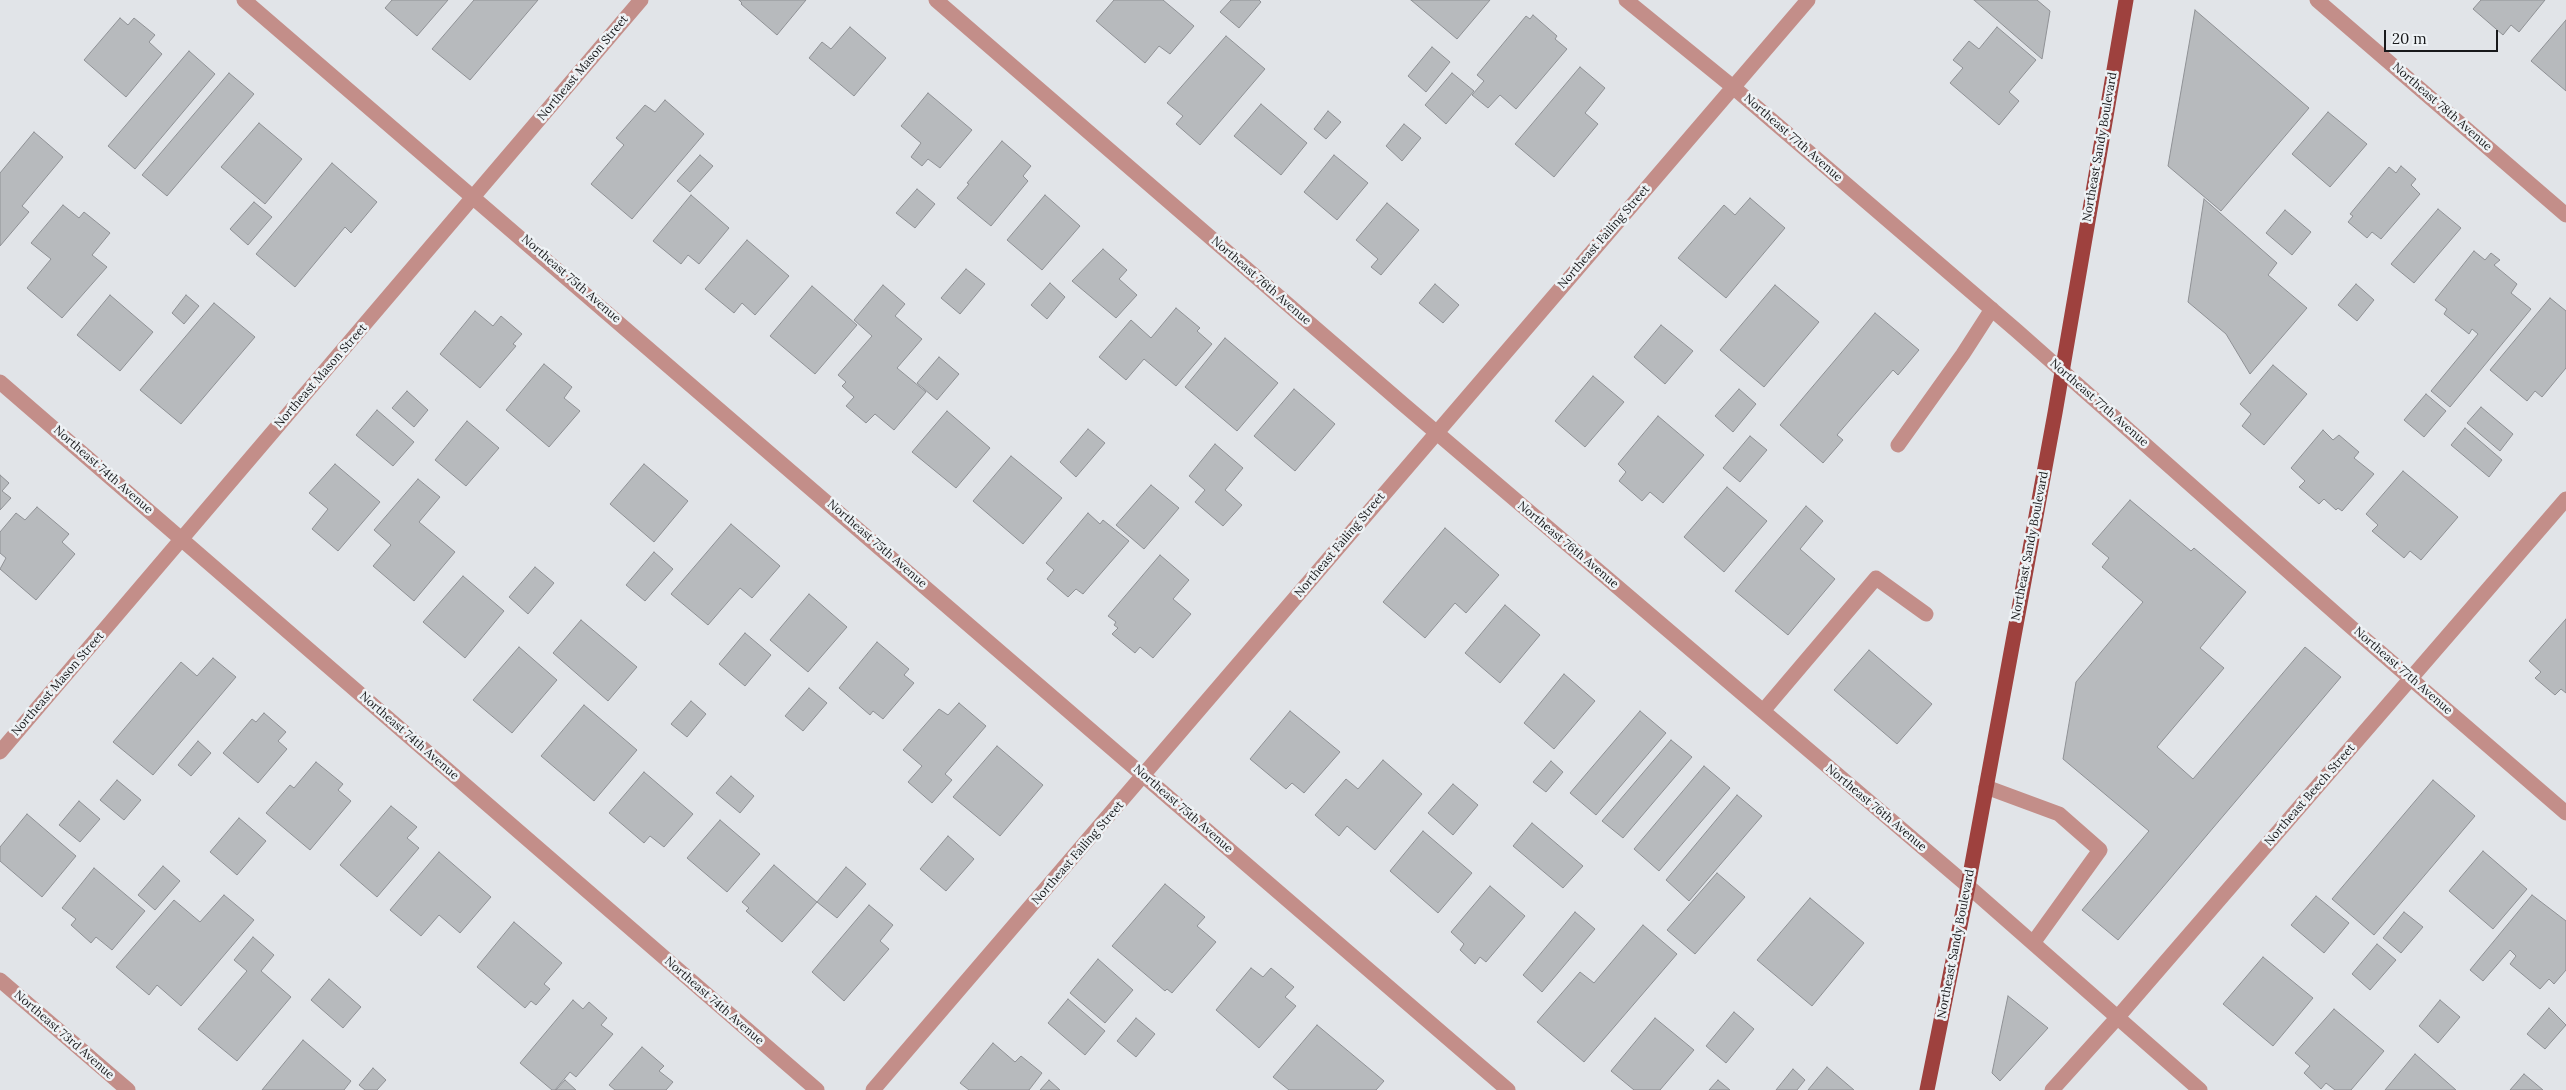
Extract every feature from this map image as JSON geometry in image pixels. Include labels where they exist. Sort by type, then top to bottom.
[{"type":"main road","name":"Northeast Sandy Boulevard","points":[[1927,1090],[1968,886],[2062,371],[2126,0]]},
{"type":"street","name":"Northeast 75th Avenue","points":[[244,0],[474,198],[512,228],[1508,1090]]},
{"type":"street","name":"Northeast Mason Street","points":[[0,752],[641,0]]},
{"type":"street","name":"Northeast 76th Avenue","points":[[936,0],[1436,432],[1968,886],[2200,1090]]},
{"type":"street","name":"Northeast 77th Avenue","points":[[1626,0],[1733,87],[1992,309],[2566,812]]},
{"type":"street","name":"Northeast Failing Street","points":[[874,1090],[1808,0]]},
{"type":"street","name":"Northeast 78th Avenue","points":[[2318,0],[2566,215]]},
{"type":"street","points":[[1898,445],[1963,354],[1992,309]]},
{"type":"street","name":"Northeast 74th Avenue","points":[[0,382],[817,1090]]},
{"type":"street","name":"Northeast Beech Street","points":[[2052,1090],[2117,1018],[2566,499]]},
{"type":"street","points":[[1763,711],[1876,578],[1926,614]]},
{"type":"street","points":[[1986,787],[2059,814],[2100,850],[2033,943]]},
{"type":"street","name":"Northeast 73rd Avenue","points":[[0,980],[128,1090]]},
{"type":"building","points":[[392,0],[448,0],[417,36],[385,8]]},
{"type":"building","points":[[474,0],[538,0],[470,80],[432,49]]},
{"type":"building","points":[[739,0],[806,0],[777,35],[741,4]]},
{"type":"building","points":[[1114,0],[1163,0],[1194,26],[1170,54],[1159,46],[1145,63],[1096,21]]},
{"type":"building","points":[[1231,0],[1259,0],[1261,2],[1239,28],[1220,12]]},
{"type":"building","points":[[1411,0],[1490,0],[1457,39]]},
{"type":"building","points":[[1974,0],[2037,0],[2050,11],[2042,59]]},
{"type":"building","points":[[2481,0],[2545,0],[2519,32],[2511,25],[2503,35],[2473,9]]},
{"type":"building","points":[[2195,10],[2309,108],[2221,211],[2168,166]]},
{"type":"building","points":[[1533,15],[1557,36],[1555,39],[1567,49],[1516,109],[1500,95],[1488,108],[1472,95],[1484,81],[1477,75],[1526,16],[1530,19]]},
{"type":"building","points":[[120,18],[128,25],[134,18],[155,35],[149,42],[162,54],[126,97],[84,60]]},
{"type":"building","points":[[2566,20],[2566,91],[2531,61]]},
{"type":"building","points":[[850,27],[886,58],[854,96],[809,58],[822,42],[831,49]]},
{"type":"building","points":[[1997,27],[2036,60],[2009,92],[2019,101],[1999,125],[1950,83],[1963,68],[1953,60],[1969,41],[1979,49]]},
{"type":"building","points":[[1226,36],[1265,69],[1200,145],[1176,124],[1183,116],[1167,103]]},
{"type":"building","points":[[1432,47],[1450,62],[1426,92],[1408,76]]},
{"type":"building","points":[[189,51],[215,74],[135,169],[108,146]]},
{"type":"building","points":[[1580,67],[1605,88],[1585,113],[1598,124],[1554,177],[1515,144]]},
{"type":"building","points":[[229,73],[254,94],[167,196],[142,175]]},
{"type":"building","points":[[1452,73],[1474,91],[1446,124],[1425,105]]},
{"type":"building","points":[[928,93],[972,130],[940,168],[928,159],[922,166],[911,157],[921,143],[901,126]]},
{"type":"building","points":[[665,100],[704,134],[632,219],[591,184],[624,145],[616,138],[645,105],[655,112]]},
{"type":"building","points":[[1261,104],[1307,143],[1281,175],[1234,136]]},
{"type":"building","points":[[1328,111],[1341,122],[1326,139],[1314,129]]},
{"type":"building","points":[[2328,112],[2367,144],[2330,187],[2292,154]]},
{"type":"building","points":[[259,123],[302,159],[265,204],[221,167]]},
{"type":"building","points":[[1404,124],[1421,138],[1402,161],[1386,146]]},
{"type":"building","points":[[34,132],[63,157],[22,206],[29,212],[0,246],[0,173]]},
{"type":"building","points":[[1002,141],[1031,166],[1023,176],[1028,181],[991,226],[957,198]]},
{"type":"building","points":[[700,155],[713,166],[690,192],[677,181]]},
{"type":"building","points":[[1334,155],[1368,183],[1337,220],[1304,192]]},
{"type":"building","points":[[332,163],[377,202],[351,233],[345,227],[295,287],[256,254]]},
{"type":"building","points":[[2401,166],[2416,179],[2411,185],[2420,194],[2381,239],[2372,232],[2367,238],[2348,222],[2353,216],[2350,214],[2389,167],[2396,173]]},
{"type":"building","points":[[917,189],[935,204],[915,228],[896,213]]},
{"type":"building","points":[[691,195],[729,228],[699,264],[688,255],[681,264],[653,241]]},
{"type":"building","points":[[1045,195],[1080,226],[1042,270],[1007,240]]},
{"type":"building","points":[[1750,198],[1785,228],[1726,298],[1678,258],[1724,205],[1735,215]]},
{"type":"building","points":[[2204,199],[2277,263],[2268,275],[2307,308],[2250,374],[2226,334],[2188,302]]},
{"type":"building","points":[[254,202],[272,217],[248,245],[230,229]]},
{"type":"building","points":[[1387,203],[1419,230],[1381,275],[1371,267],[1378,259],[1356,240]]},
{"type":"building","points":[[63,205],[79,218],[84,212],[110,233],[92,255],[107,267],[62,318],[27,288],[51,259],[31,243]]},
{"type":"building","points":[[2438,209],[2461,228],[2414,283],[2391,264]]},
{"type":"building","points":[[2285,210],[2311,232],[2292,255],[2266,233]]},
{"type":"building","points":[[747,240],[789,276],[755,315],[742,303],[734,313],[705,289]]},
{"type":"building","points":[[1103,249],[1127,270],[1119,279],[1137,295],[1116,318],[1072,281]]},
{"type":"building","points":[[2474,251],[2485,260],[2491,253],[2500,260],[2494,265],[2517,284],[2511,293],[2531,309],[2450,407],[2431,391],[2478,334],[2472,329],[2469,334],[2444,314],[2447,309],[2435,300]]},
{"type":"building","points":[[966,269],[985,284],[960,314],[941,298]]},
{"type":"building","points":[[1050,283],[1065,297],[1047,319],[1031,305]]},
{"type":"building","points":[[1435,284],[1459,305],[1443,323],[1419,303]]},
{"type":"building","points":[[2356,284],[2374,300],[2357,321],[2338,305]]},
{"type":"building","points":[[883,285],[905,304],[895,316],[922,339],[897,368],[926,392],[894,430],[875,414],[866,423],[846,406],[854,397],[842,386],[846,382],[838,375],[872,336],[854,320]]},
{"type":"building","points":[[1775,285],[1819,322],[1764,387],[1720,350]]},
{"type":"building","points":[[812,286],[857,325],[815,374],[770,336]]},
{"type":"building","points":[[110,295],[153,332],[120,371],[77,335]]},
{"type":"building","points":[[186,295],[199,306],[184,324],[172,313]]},
{"type":"building","points":[[2550,298],[2566,311],[2566,368],[2542,397],[2535,391],[2527,401],[2490,370]]},
{"type":"building","points":[[214,303],[255,337],[181,424],[140,390]]},
{"type":"building","points":[[1176,308],[1200,328],[1197,331],[1212,344],[1176,386],[1144,359],[1126,380],[1099,357],[1131,320],[1151,338]]},
{"type":"building","points":[[475,311],[493,326],[501,316],[522,334],[513,344],[516,346],[480,388],[440,354]]},
{"type":"building","points":[[1875,313],[1919,350],[1898,375],[1893,370],[1837,435],[1843,440],[1823,463],[1780,425]]},
{"type":"building","points":[[1661,325],[1693,351],[1665,384],[1634,357]]},
{"type":"building","points":[[1225,338],[1278,383],[1237,431],[1185,387]]},
{"type":"building","points":[[939,357],[959,374],[937,400],[917,383]]},
{"type":"building","points":[[544,364],[572,387],[564,398],[580,411],[549,447],[506,410]]},
{"type":"building","points":[[2273,365],[2307,394],[2264,445],[2242,426],[2251,414],[2240,404]]},
{"type":"building","points":[[1593,376],[1624,402],[1585,447],[1555,421]]},
{"type":"building","points":[[1294,389],[1335,424],[1295,471],[1254,436]]},
{"type":"building","points":[[1739,389],[1756,404],[1733,432],[1715,416]]},
{"type":"building","points":[[407,391],[428,410],[414,427],[392,408]]},
{"type":"building","points":[[2426,394],[2446,411],[2424,437],[2404,420]]},
{"type":"building","points":[[2481,407],[2513,434],[2500,451],[2467,423]]},
{"type":"building","points":[[377,410],[414,442],[393,466],[356,435]]},
{"type":"building","points":[[947,411],[990,448],[956,488],[912,452]]},
{"type":"building","points":[[1658,416],[1704,455],[1663,503],[1650,492],[1642,501],[1619,481],[1626,472],[1618,464]]},
{"type":"building","points":[[467,421],[499,448],[466,486],[435,460]]},
{"type":"building","points":[[2465,428],[2502,460],[2489,477],[2451,445]]},
{"type":"building","points":[[1088,429],[1105,443],[1076,477],[1060,462]]},
{"type":"building","points":[[2323,430],[2333,440],[2339,435],[2359,452],[2354,458],[2374,474],[2342,511],[2338,508],[2336,510],[2324,499],[2319,504],[2299,487],[2305,481],[2291,468]]},
{"type":"building","points":[[1750,436],[1767,450],[1740,482],[1723,468]]},
{"type":"building","points":[[1215,444],[1243,468],[1225,490],[1242,505],[1223,526],[1195,502],[1205,490],[1189,476]]},
{"type":"building","points":[[1011,456],[1062,498],[1023,544],[973,501]]},
{"type":"building","points":[[335,464],[380,502],[338,551],[312,529],[328,509],[309,493]]},
{"type":"building","points":[[644,464],[688,501],[654,542],[610,504]]},
{"type":"building","points":[[2403,471],[2458,517],[2421,560],[2410,551],[2404,558],[2372,531],[2378,525],[2366,514]]},
{"type":"building","points":[[0,475],[9,483],[2,491],[11,498],[0,510]]},
{"type":"building","points":[[418,479],[440,497],[419,522],[455,552],[414,601],[373,566],[391,545],[374,530]]},
{"type":"building","points":[[1151,485],[1179,508],[1144,549],[1116,525]]},
{"type":"building","points":[[1727,487],[1767,521],[1724,572],[1684,537]]},
{"type":"building","points":[[2130,500],[2191,551],[2194,548],[2246,592],[2200,648],[2224,668],[2157,747],[2193,779],[2305,647],[2341,677],[2118,940],[2082,910],[2149,831],[2063,759],[2076,682],[2143,602],[2102,567],[2109,558],[2092,544]]},
{"type":"building","points":[[1806,506],[1823,521],[1800,549],[1835,579],[1788,635],[1735,591]]},
{"type":"building","points":[[37,507],[69,534],[62,542],[75,554],[36,600],[0,569],[6,558],[0,553],[0,532],[16,513],[25,520]]},
{"type":"building","points":[[1088,513],[1100,524],[1103,520],[1129,541],[1083,594],[1076,589],[1068,597],[1047,579],[1054,570],[1046,563]]},
{"type":"building","points":[[731,524],[780,566],[752,598],[740,588],[708,625],[671,594]]},
{"type":"building","points":[[1445,528],[1499,575],[1466,613],[1455,603],[1425,638],[1383,602]]},
{"type":"building","points":[[654,552],[673,569],[645,601],[626,585]]},
{"type":"building","points":[[1160,555],[1189,580],[1173,599],[1191,614],[1153,658],[1140,647],[1135,653],[1112,634],[1118,628],[1114,625],[1116,622],[1108,616]]},
{"type":"building","points":[[535,567],[554,583],[528,614],[509,597]]},
{"type":"building","points":[[463,576],[504,611],[465,658],[423,622]]},
{"type":"building","points":[[809,594],[847,627],[808,672],[770,640]]},
{"type":"building","points":[[1505,605],[1540,635],[1500,683],[1465,653]]},
{"type":"building","points":[[2566,619],[2566,693],[2561,689],[2555,695],[2535,678],[2541,672],[2529,661]]},
{"type":"building","points":[[581,620],[637,667],[608,701],[553,653]]},
{"type":"building","points":[[745,633],[771,655],[745,686],[719,664]]},
{"type":"building","points":[[877,642],[909,669],[904,675],[914,683],[883,719],[873,711],[870,715],[839,688]]},
{"type":"building","points":[[519,647],[557,680],[512,733],[473,700]]},
{"type":"building","points":[[1869,650],[1932,704],[1897,744],[1834,690]]},
{"type":"building","points":[[213,658],[236,677],[153,775],[113,742],[181,662],[197,676]]},
{"type":"building","points":[[1564,674],[1595,701],[1554,749],[1524,723]]},
{"type":"building","points":[[809,688],[827,703],[803,731],[785,716]]},
{"type":"building","points":[[691,701],[706,714],[687,737],[671,724]]},
{"type":"building","points":[[959,703],[986,726],[945,774],[952,780],[932,803],[908,782],[922,766],[903,750],[939,709],[948,715]]},
{"type":"building","points":[[584,705],[637,750],[594,801],[541,756]]},
{"type":"building","points":[[1290,711],[1340,752],[1304,793],[1292,783],[1286,789],[1250,759]]},
{"type":"building","points":[[1640,711],[1666,733],[1596,815],[1570,793]]},
{"type":"building","points":[[264,713],[286,732],[278,741],[287,749],[258,783],[223,753],[252,719],[256,722]]},
{"type":"building","points":[[1671,740],[1692,757],[1623,838],[1602,821]]},
{"type":"building","points":[[198,741],[211,753],[191,776],[178,765]]},
{"type":"building","points":[[997,746],[1043,785],[1000,836],[953,797]]},
{"type":"building","points":[[1383,760],[1422,794],[1375,850],[1347,826],[1339,836],[1315,815],[1346,779],[1358,789]]},
{"type":"building","points":[[1551,761],[1563,772],[1546,792],[1533,782]]},
{"type":"building","points":[[316,762],[343,784],[338,790],[351,801],[310,850],[266,813],[290,785],[294,788]]},
{"type":"building","points":[[1704,766],[1730,788],[1659,871],[1634,849]]},
{"type":"building","points":[[644,772],[693,814],[664,847],[650,836],[644,843],[609,813]]},
{"type":"building","points":[[731,776],[754,796],[740,813],[716,793]]},
{"type":"building","points":[[117,780],[141,800],[124,820],[100,800]]},
{"type":"building","points":[[2433,780],[2475,816],[2374,935],[2332,899]]},
{"type":"building","points":[[1453,784],[1478,805],[1453,835],[1428,813]]},
{"type":"building","points":[[1737,795],[1762,816],[1689,901],[1666,880]]},
{"type":"building","points":[[79,801],[100,819],[80,842],[59,825]]},
{"type":"building","points":[[391,806],[417,827],[407,838],[419,848],[377,897],[340,865]]},
{"type":"building","points":[[27,814],[76,856],[42,897],[0,861],[0,847]]},
{"type":"building","points":[[239,818],[266,841],[237,875],[210,852]]},
{"type":"building","points":[[720,820],[760,854],[727,892],[687,858]]},
{"type":"building","points":[[1532,823],[1583,866],[1563,888],[1513,846]]},
{"type":"building","points":[[1423,831],[1472,873],[1438,913],[1390,871]]},
{"type":"building","points":[[948,836],[974,859],[946,891],[920,869]]},
{"type":"building","points":[[2483,851],[2527,889],[2493,929],[2449,891]]},
{"type":"building","points":[[439,852],[491,897],[460,933],[439,915],[421,936],[390,910]]},
{"type":"building","points":[[774,865],[817,902],[782,942],[746,911],[749,908],[742,902]]},
{"type":"building","points":[[163,866],[180,881],[155,910],[138,895]]},
{"type":"building","points":[[846,867],[866,884],[837,918],[817,902]]},
{"type":"building","points":[[94,868],[145,911],[112,950],[96,937],[91,943],[71,925],[76,919],[62,908]]},
{"type":"building","points":[[1717,873],[1745,897],[1695,954],[1667,930]]},
{"type":"building","points":[[1165,884],[1205,917],[1197,926],[1216,942],[1172,993],[1167,989],[1165,991],[1112,946]]},
{"type":"building","points":[[1490,886],[1525,916],[1486,962],[1480,957],[1475,964],[1460,950],[1464,944],[1451,932]]},
{"type":"building","points":[[224,895],[254,920],[181,1006],[157,985],[149,995],[116,967],[174,900],[200,922]]},
{"type":"building","points":[[2532,895],[2566,921],[2566,970],[2554,984],[2549,979],[2540,989],[2510,964],[2516,956],[2510,950],[2483,981],[2470,970]]},
{"type":"building","points":[[2316,896],[2349,923],[2324,953],[2291,925]]},
{"type":"building","points":[[1810,898],[1864,943],[1812,1006],[1757,960]]},
{"type":"building","points":[[869,905],[893,925],[880,941],[889,949],[844,1001],[812,972]]},
{"type":"building","points":[[1575,912],[1595,929],[1542,992],[1523,975]]},
{"type":"building","points":[[2404,912],[2423,927],[2401,953],[2383,938]]},
{"type":"building","points":[[514,922],[562,963],[544,984],[550,989],[536,1005],[531,1001],[525,1008],[477,967]]},
{"type":"building","points":[[1643,925],[1677,954],[1584,1062],[1537,1022],[1580,972],[1594,983]]},
{"type":"building","points":[[253,937],[274,955],[261,971],[291,997],[237,1061],[198,1029],[247,971],[234,960]]},
{"type":"building","points":[[2377,944],[2396,960],[2370,990],[2352,974]]},
{"type":"building","points":[[2263,957],[2313,998],[2273,1046],[2223,1004]]},
{"type":"building","points":[[1098,959],[1133,990],[1105,1023],[1070,993]]},
{"type":"building","points":[[1251,968],[1263,977],[1271,968],[1294,987],[1285,997],[1296,1006],[1259,1048],[1216,1010]]},
{"type":"building","points":[[329,979],[361,1007],[343,1028],[311,1000]]},
{"type":"building","points":[[2008,996],[2048,1028],[2000,1081],[1992,1073]]},
{"type":"building","points":[[1068,999],[1105,1031],[1085,1055],[1048,1023]]},
{"type":"building","points":[[573,1000],[583,1009],[589,1002],[607,1018],[601,1025],[613,1034],[576,1077],[570,1072],[555,1090],[552,1090],[520,1063]]},
{"type":"building","points":[[2440,1000],[2460,1017],[2438,1043],[2419,1026]]},
{"type":"building","points":[[2549,1008],[2566,1025],[2545,1049],[2527,1034]]},
{"type":"building","points":[[2334,1009],[2384,1051],[2351,1090],[2335,1090],[2326,1083],[2321,1089],[2304,1073],[2310,1066],[2295,1053]]},
{"type":"building","points":[[1734,1012],[1754,1029],[1726,1063],[1706,1046]]},
{"type":"building","points":[[1136,1018],[1155,1034],[1136,1057],[1117,1041]]},
{"type":"building","points":[[1655,1018],[1694,1050],[1660,1090],[1634,1090],[1611,1071]]},
{"type":"building","points":[[1317,1025],[1384,1081],[1376,1090],[1289,1090],[1273,1077]]},
{"type":"building","points":[[303,1040],[351,1081],[344,1090],[262,1090]]},
{"type":"building","points":[[993,1043],[1015,1062],[1021,1056],[1042,1073],[1029,1090],[969,1090],[960,1083]]},
{"type":"building","points":[[642,1047],[664,1066],[659,1071],[673,1082],[666,1090],[615,1090],[609,1085]]},
{"type":"building","points":[[2415,1054],[2456,1090],[2385,1090]]},
{"type":"building","points":[[1827,1067],[1854,1090],[1808,1090]]},
{"type":"building","points":[[373,1068],[386,1080],[377,1090],[365,1090],[359,1085]]},
{"type":"building","points":[[1793,1069],[1805,1080],[1797,1090],[1776,1090]]},
{"type":"building","points":[[2524,1074],[2543,1090],[2510,1090]]},
{"type":"building","points":[[565,1080],[576,1090],[556,1090]]},
{"type":"building","points":[[1049,1080],[1060,1090],[1040,1090]]},
{"type":"building","points":[[1718,1080],[1730,1090],[1709,1090]]}]
